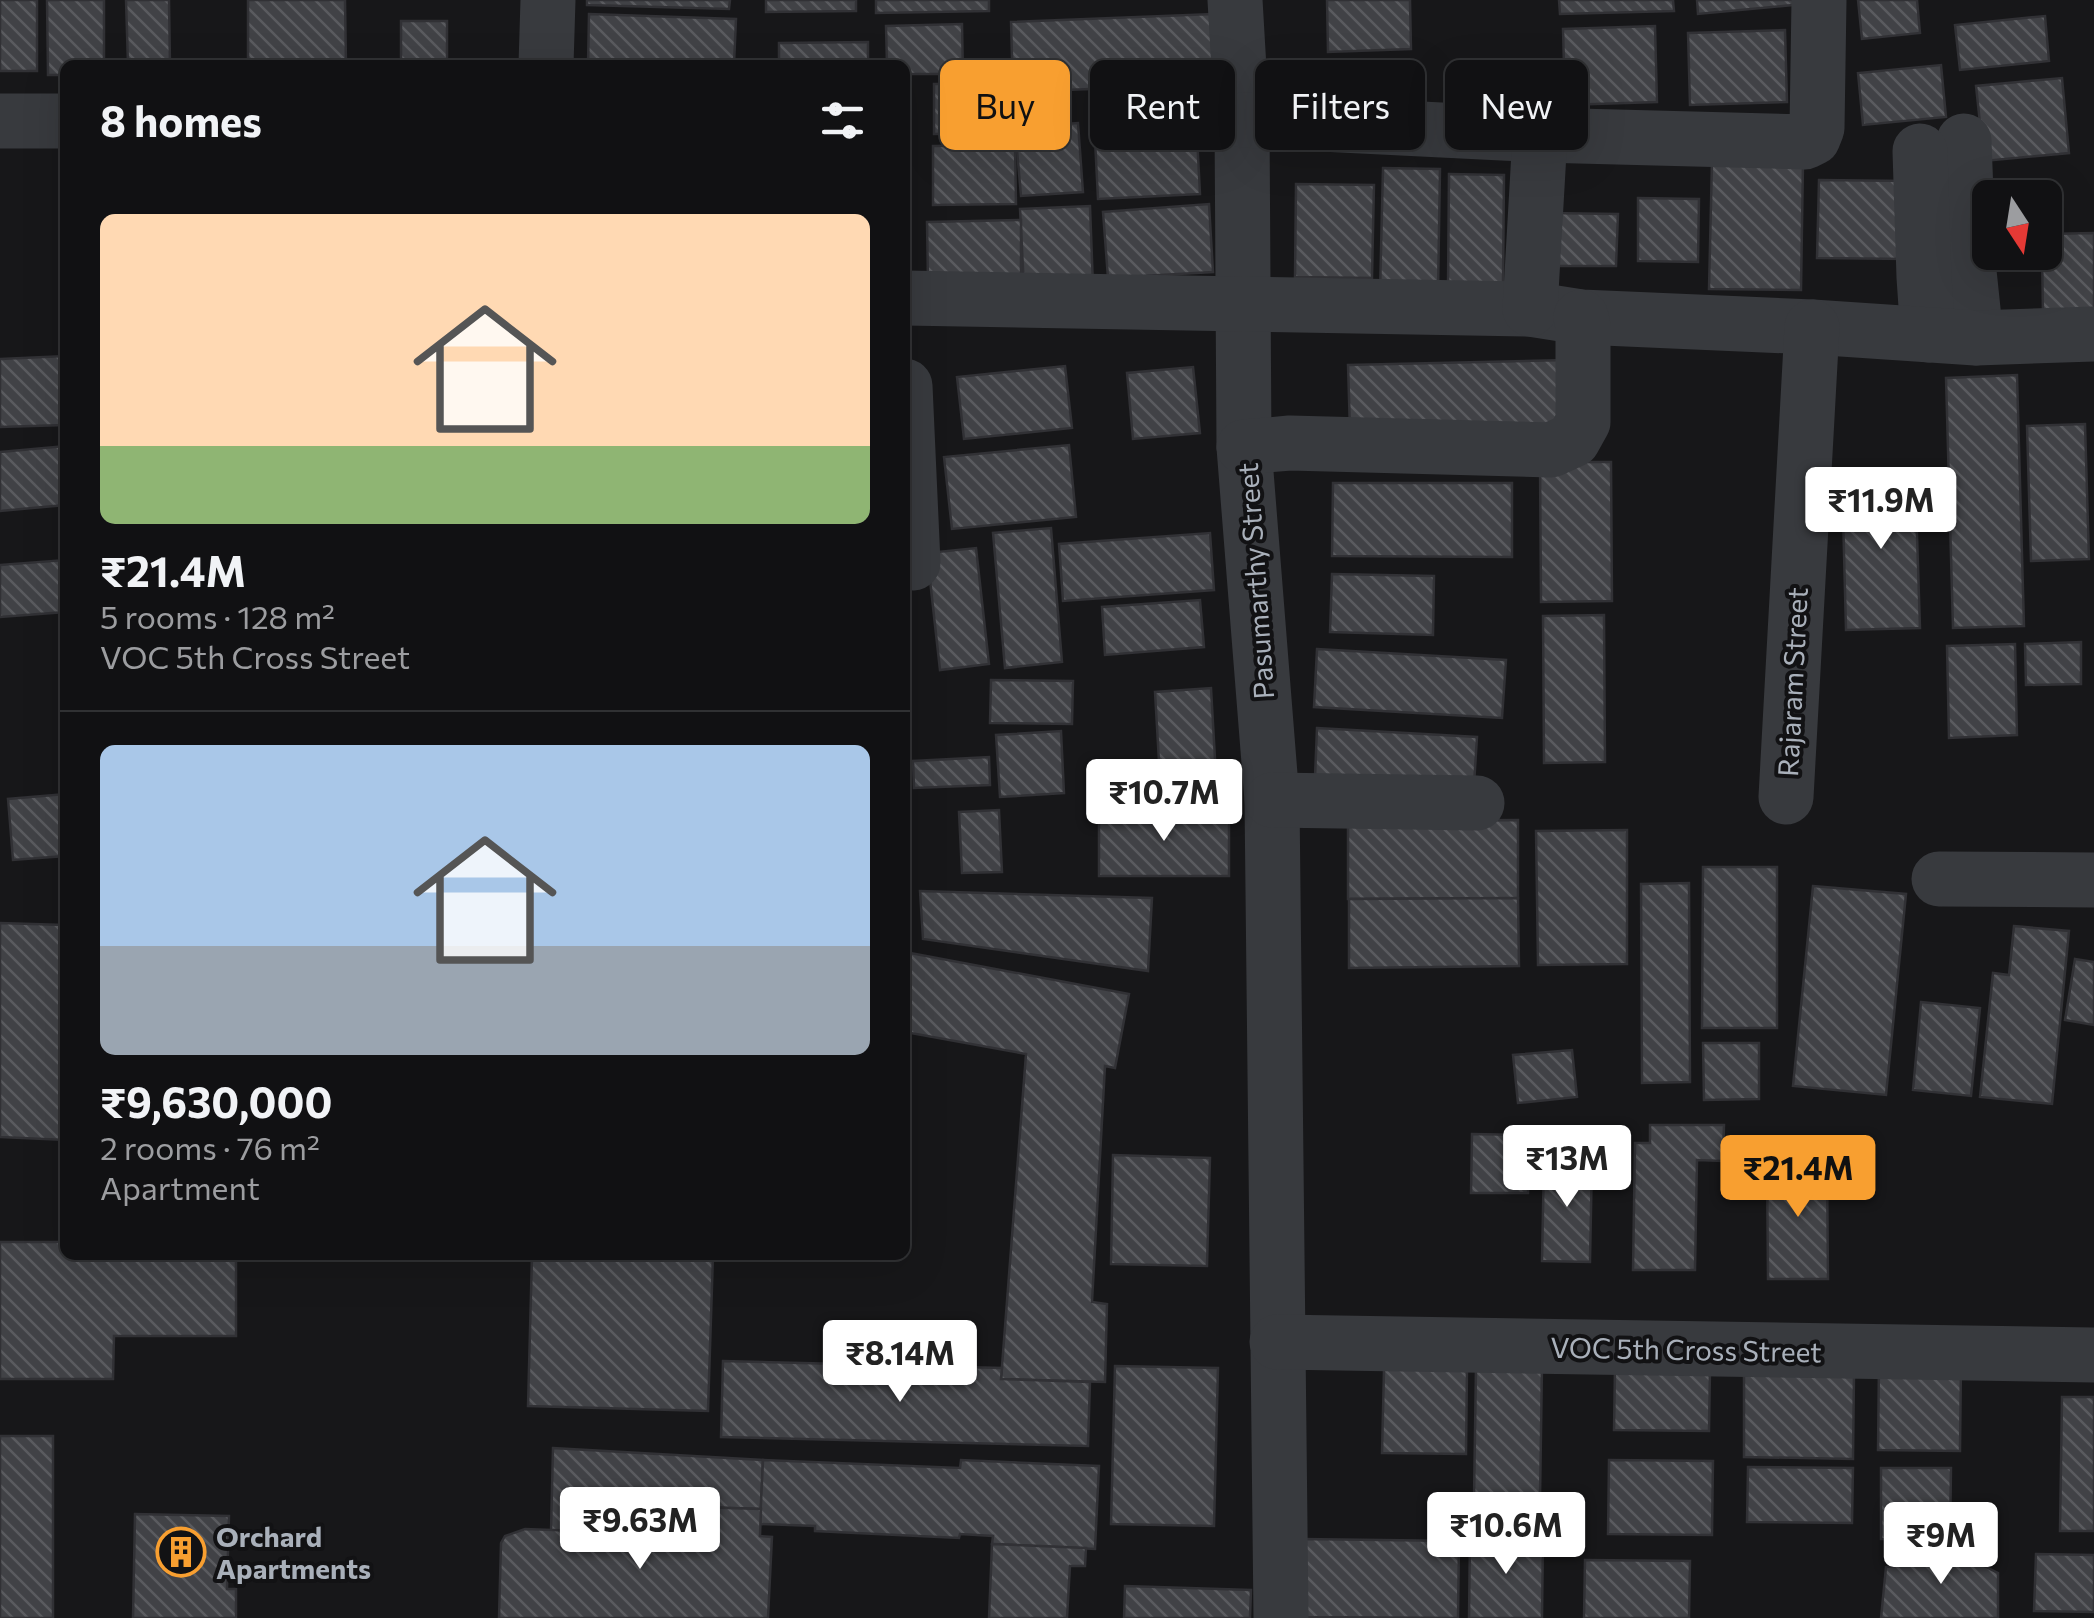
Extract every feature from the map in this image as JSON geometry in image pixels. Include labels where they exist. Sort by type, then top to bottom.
[{"type":"street","points":[[546,60],[548,0]]},
{"type":"street","name":"Pasumarthy Street","points":[[1235,0],[1242,120],[1244,447],[1272,800],[1281,1618]]},
{"type":"street","points":[[1588,136],[1805,142],[1812,138],[1817,128],[1820,0]]},
{"type":"street","points":[[1242,120],[1445,130]]},
{"type":"street","points":[[0,121],[60,121]]},
{"type":"street","points":[[1942,146],[1952,337]]},
{"type":"street","points":[[1541,150],[1555,313]]},
{"type":"street","points":[[910,298],[1555,313],[1952,337],[2094,334]]},
{"type":"street","points":[[1244,447],[1290,443],[1551,450],[1573,440],[1583,422],[1582,326],[1555,313]]},
{"type":"street","name":"Rajaram Street","points":[[1786,797],[1812,327]]},
{"type":"street","points":[[910,497],[913,564]]},
{"type":"street","points":[[1272,800],[1477,803]]},
{"type":"street","points":[[1939,879],[2094,880]]},
{"type":"street","name":"VOC 5th Cross Street","points":[[1278,1342],[2094,1354]]},
{"type":"building","points":[[0,0],[37,0],[37,71],[0,71]]},
{"type":"building","points":[[47,0],[104,0],[104,60],[60,60],[60,75],[48,75]]},
{"type":"building","points":[[126,0],[169,0],[170,60],[128,60]]},
{"type":"building","points":[[248,0],[345,0],[346,60],[248,60]]},
{"type":"building","points":[[587,0],[730,0],[729,9],[587,5]]},
{"type":"building","points":[[766,0],[856,0],[856,11],[766,12]]},
{"type":"building","points":[[876,0],[989,0],[989,11],[876,13]]},
{"type":"building","points":[[1327,0],[1410,0],[1411,49],[1328,52]]},
{"type":"building","points":[[1559,0],[1673,0],[1674,11],[1560,14]]},
{"type":"building","points":[[1697,0],[1803,0],[1803,4],[1698,14]]},
{"type":"building","points":[[1858,0],[1917,0],[1920,33],[1862,39]]},
{"type":"building","points":[[589,14],[736,19],[734,60],[588,60]]},
{"type":"building","points":[[1213,14],[1215,60],[1090,60],[1090,89],[1070,90],[1070,60],[1012,60],[1011,22]]},
{"type":"building","points":[[2045,16],[2049,61],[1960,70],[1955,25]]},
{"type":"building","points":[[401,21],[447,21],[447,60],[401,60]]},
{"type":"building","points":[[962,24],[963,60],[940,60],[940,74],[910,74],[910,60],[887,60],[886,26]]},
{"type":"building","points":[[1655,26],[1657,102],[1588,104],[1588,60],[1564,60],[1563,29]]},
{"type":"building","points":[[1785,30],[1787,102],[1690,105],[1688,33]]},
{"type":"building","points":[[868,42],[868,60],[779,60],[779,43]]},
{"type":"building","points":[[1941,65],[1946,117],[1863,125],[1858,73]]},
{"type":"building","points":[[2062,78],[2069,153],[1984,161],[1976,86]]},
{"type":"building","points":[[934,84],[940,84],[940,134],[934,134]]},
{"type":"building","points":[[1078,123],[1083,192],[1021,196],[1017,150],[1070,150],[1070,124]]},
{"type":"building","points":[[933,146],[940,146],[940,150],[1015,150],[1016,204],[933,205]]},
{"type":"building","points":[[1096,150],[1198,150],[1200,194],[1098,199]]},
{"type":"building","points":[[1712,161],[1803,163],[1801,290],[1709,289]]},
{"type":"building","points":[[1383,168],[1440,169],[1438,293],[1380,292]]},
{"type":"building","points":[[1449,174],[1504,175],[1503,285],[1448,284]]},
{"type":"building","points":[[1819,180],[1909,181],[1907,259],[1817,258]]},
{"type":"building","points":[[1296,184],[1374,185],[1372,278],[1295,277]]},
{"type":"building","points":[[1638,198],[1699,199],[1698,262],[1638,261]]},
{"type":"building","points":[[1209,204],[1213,272],[1108,278],[1103,212]]},
{"type":"building","points":[[1090,206],[1093,286],[1024,289],[1020,209]]},
{"type":"building","points":[[1548,213],[1618,214],[1616,266],[1547,266]]},
{"type":"building","points":[[1021,220],[1021,282],[928,283],[927,222]]},
{"type":"building","points":[[2094,233],[2094,314],[2043,315],[2042,270],[2062,270],[2062,234]]},
{"type":"building","points":[[60,356],[60,425],[0,427],[0,359]]},
{"type":"building","points":[[1567,360],[1569,426],[1350,431],[1348,365]]},
{"type":"building","points":[[1065,366],[1072,428],[964,439],[957,377]]},
{"type":"building","points":[[1193,367],[1200,433],[1133,439],[1127,373]]},
{"type":"building","points":[[2017,375],[2024,626],[1953,628],[1946,378]]},
{"type":"building","points":[[2085,424],[2089,559],[2031,561],[2027,426]]},
{"type":"building","points":[[1069,445],[1076,517],[952,529],[944,457]]},
{"type":"building","points":[[60,446],[60,505],[0,511],[0,452]]},
{"type":"building","points":[[1540,462],[1611,462],[1612,601],[1541,602]]},
{"type":"building","points":[[1915,473],[1920,628],[1846,630],[1842,476]]},
{"type":"building","points":[[1333,483],[1512,483],[1512,557],[1332,556]]},
{"type":"building","points":[[1051,528],[1062,662],[1005,668],[993,533]]},
{"type":"building","points":[[1210,533],[1214,590],[1063,601],[1059,544]]},
{"type":"building","points":[[976,548],[989,664],[940,670],[927,553]]},
{"type":"building","points":[[60,560],[60,612],[0,617],[0,565]]},
{"type":"building","points":[[1332,574],[1434,576],[1433,635],[1330,632]]},
{"type":"building","points":[[1200,600],[1204,647],[1105,655],[1102,607]]},
{"type":"building","points":[[1604,615],[1605,762],[1544,763],[1543,616]]},
{"type":"building","points":[[2081,642],[2081,684],[2026,685],[2025,644]]},
{"type":"building","points":[[2015,644],[2017,735],[1949,738],[1947,646]]},
{"type":"building","points":[[1317,649],[1506,660],[1502,718],[1314,707]]},
{"type":"building","points":[[991,680],[1073,681],[1072,724],[990,723]]},
{"type":"building","points":[[1211,688],[1217,794],[1161,797],[1155,692]]},
{"type":"building","points":[[1317,728],[1477,737],[1474,785],[1315,777]]},
{"type":"building","points":[[1061,731],[1064,793],[1000,797],[996,735]]},
{"type":"building","points":[[989,757],[990,785],[914,788],[913,761]]},
{"type":"building","points":[[60,794],[60,856],[13,860],[8,799]]},
{"type":"building","points":[[999,810],[1002,872],[962,873],[959,812]]},
{"type":"building","points":[[1099,813],[1229,813],[1229,876],[1099,876]]},
{"type":"building","points":[[1518,820],[1518,898],[1348,899],[1348,821]]},
{"type":"building","points":[[1627,830],[1627,964],[1538,965],[1536,831]]},
{"type":"building","points":[[1703,867],[1777,867],[1777,1028],[1702,1028]]},
{"type":"building","points":[[1689,883],[1690,1082],[1642,1083],[1641,884]]},
{"type":"building","points":[[1813,886],[1906,894],[1886,1095],[1793,1086]]},
{"type":"building","points":[[920,891],[1152,898],[1148,971],[923,939]]},
{"type":"building","points":[[1518,898],[1519,966],[1349,968],[1349,899]]},
{"type":"building","points":[[0,923],[60,925],[60,1140],[0,1137]]},
{"type":"building","points":[[2014,926],[2069,931],[2052,1104],[1980,1097],[1993,973],[2009,975]]},
{"type":"building","points":[[910,953],[1129,994],[1115,1068],[1105,1066],[1092,1302],[1107,1304],[1105,1382],[1001,1379],[1026,1054],[910,1033]]},
{"type":"building","points":[[2075,959],[2094,962],[2094,1025],[2065,1020]]},
{"type":"building","points":[[1921,1002],[1980,1008],[1971,1096],[1913,1090]]},
{"type":"building","points":[[1703,1043],[1759,1043],[1759,1099],[1704,1100]]},
{"type":"building","points":[[1572,1050],[1577,1097],[1518,1103],[1513,1055]]},
{"type":"building","points":[[1650,1125],[1724,1125],[1723,1161],[1697,1160],[1695,1270],[1633,1270],[1635,1143],[1650,1143]]},
{"type":"building","points":[[1472,1134],[1529,1135],[1528,1193],[1471,1193]]},
{"type":"building","points":[[1113,1155],[1210,1158],[1207,1266],[1111,1264]]},
{"type":"building","points":[[1544,1159],[1592,1159],[1590,1262],[1542,1261]]},
{"type":"building","points":[[1767,1160],[1827,1160],[1828,1279],[1768,1279]]},
{"type":"building","points":[[0,1242],[60,1242],[60,1260],[236,1260],[236,1336],[114,1336],[113,1379],[0,1379]]},
{"type":"building","points":[[532,1260],[713,1260],[708,1411],[528,1406]]},
{"type":"building","points":[[723,1361],[1002,1368],[1001,1379],[1090,1382],[1088,1446],[721,1437]]},
{"type":"building","points":[[1879,1362],[1961,1363],[1960,1451],[1878,1450]]},
{"type":"building","points":[[1115,1366],[1218,1368],[1214,1526],[1111,1524]]},
{"type":"building","points":[[1476,1366],[1542,1366],[1540,1500],[1474,1499]]},
{"type":"building","points":[[1615,1368],[1710,1369],[1709,1431],[1614,1430]]},
{"type":"building","points":[[1384,1369],[1467,1369],[1466,1454],[1382,1453]]},
{"type":"building","points":[[1744,1374],[1854,1375],[1853,1459],[1744,1457]]},
{"type":"building","points":[[2062,1397],[2094,1397],[2094,1531],[2060,1531]]},
{"type":"building","points":[[0,1436],[53,1436],[53,1618],[0,1618]]},
{"type":"building","points":[[553,1448],[763,1460],[761,1509],[696,1507],[694,1535],[551,1530]]},
{"type":"building","points":[[763,1460],[960,1468],[961,1460],[1099,1466],[1095,1549],[992,1544],[993,1536],[815,1531],[815,1526],[760,1524]]},
{"type":"building","points":[[1609,1460],[1713,1461],[1712,1535],[1608,1534]]},
{"type":"building","points":[[1748,1467],[1853,1468],[1852,1523],[1747,1522]]},
{"type":"building","points":[[1881,1468],[1951,1468],[1950,1540],[1881,1539]]},
{"type":"building","points":[[696,1507],[761,1509],[760,1536],[772,1537],[768,1618],[499,1618],[501,1543],[505,1536],[525,1529],[694,1535]]},
{"type":"building","name":"Orchard Apartments","points":[[135,1514],[229,1516],[227,1589],[236,1589],[236,1618],[133,1618]]},
{"type":"building","points":[[1470,1536],[1543,1537],[1542,1618],[1469,1618]]},
{"type":"building","points":[[1302,1539],[1459,1541],[1458,1618],[1301,1617]]},
{"type":"building","points":[[992,1544],[1086,1548],[1085,1566],[1070,1566],[1067,1618],[989,1618]]},
{"type":"building","points":[[1973,1550],[1976,1562],[1998,1573],[1998,1618],[1881,1618],[1886,1567],[1910,1564],[1905,1551]]},
{"type":"building","points":[[2036,1554],[2094,1555],[2094,1612],[2034,1611]]},
{"type":"building","points":[[1585,1560],[1690,1561],[1689,1618],[1584,1618]]},
{"type":"building","points":[[1125,1586],[1251,1590],[1250,1618],[1124,1618]]},
{"type":"place","name":"Orchard Apartments","points":[[181,1552]]}]
